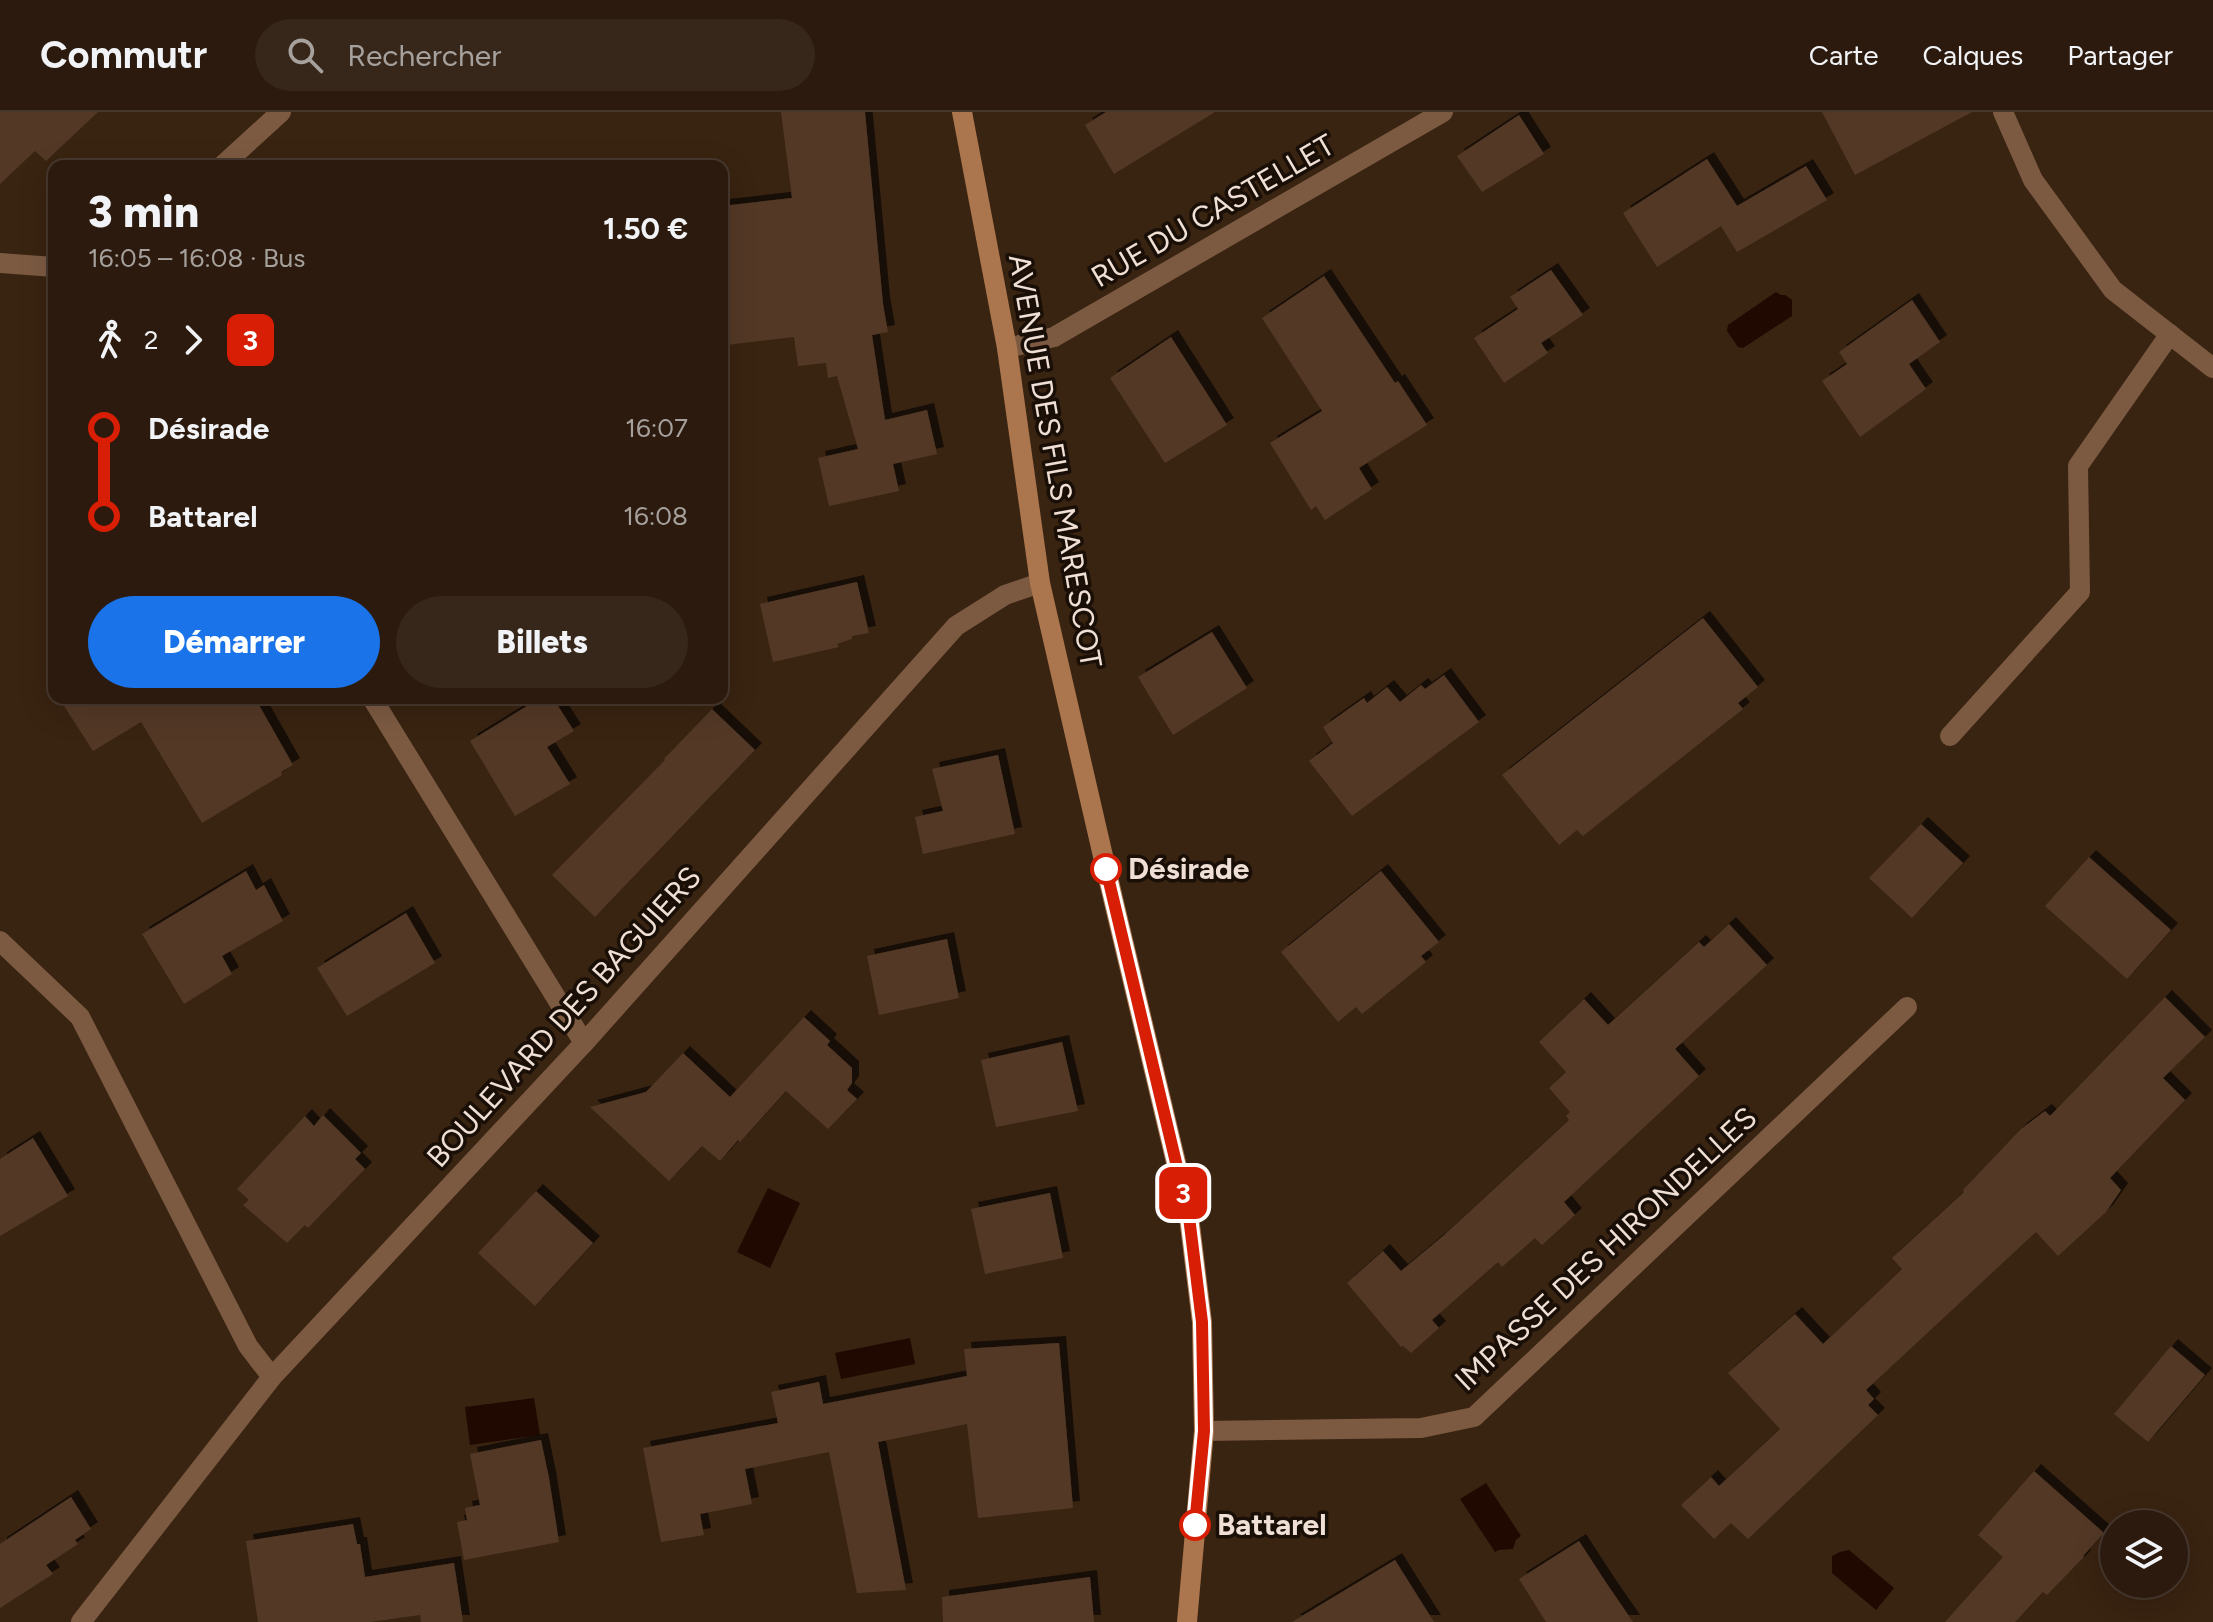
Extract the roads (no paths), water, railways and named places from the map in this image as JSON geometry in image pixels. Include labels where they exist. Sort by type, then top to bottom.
[{"type":"street","points":[[229,160],[281,112]]},
{"type":"street","name":"AVENUE DES FILS MARESCOT","points":[[962,112],[1007,348],[1040,583],[1189,1217],[1202,1322],[1204,1431],[1187,1622]]},
{"type":"street","name":"RUE DU CASTELLET","points":[[1007,348],[1054,337],[1443,112]]},
{"type":"street","points":[[2003,112],[2033,180],[2113,290],[2213,368]]},
{"type":"street","points":[[0,263],[48,267]]},
{"type":"street","points":[[1950,736],[2080,592],[2078,466],[2170,334]]},
{"type":"street","name":"BOULEVARD DES BAGUIERS","points":[[81,1622],[272,1377],[584,1043],[956,626],[1005,595],[1040,583]]},
{"type":"street","points":[[376,704],[584,1043]]},
{"type":"street","points":[[0,941],[80,1017],[248,1346],[272,1377]]},
{"type":"street","name":"IMPASSE DES HIRONDELLES","points":[[1204,1431],[1421,1428],[1474,1417],[1907,1007]]},
{"type":"place","name":"Désirade","points":[[1106,869]]},
{"type":"place","name":"Battarel","points":[[1195,1525]]}]
